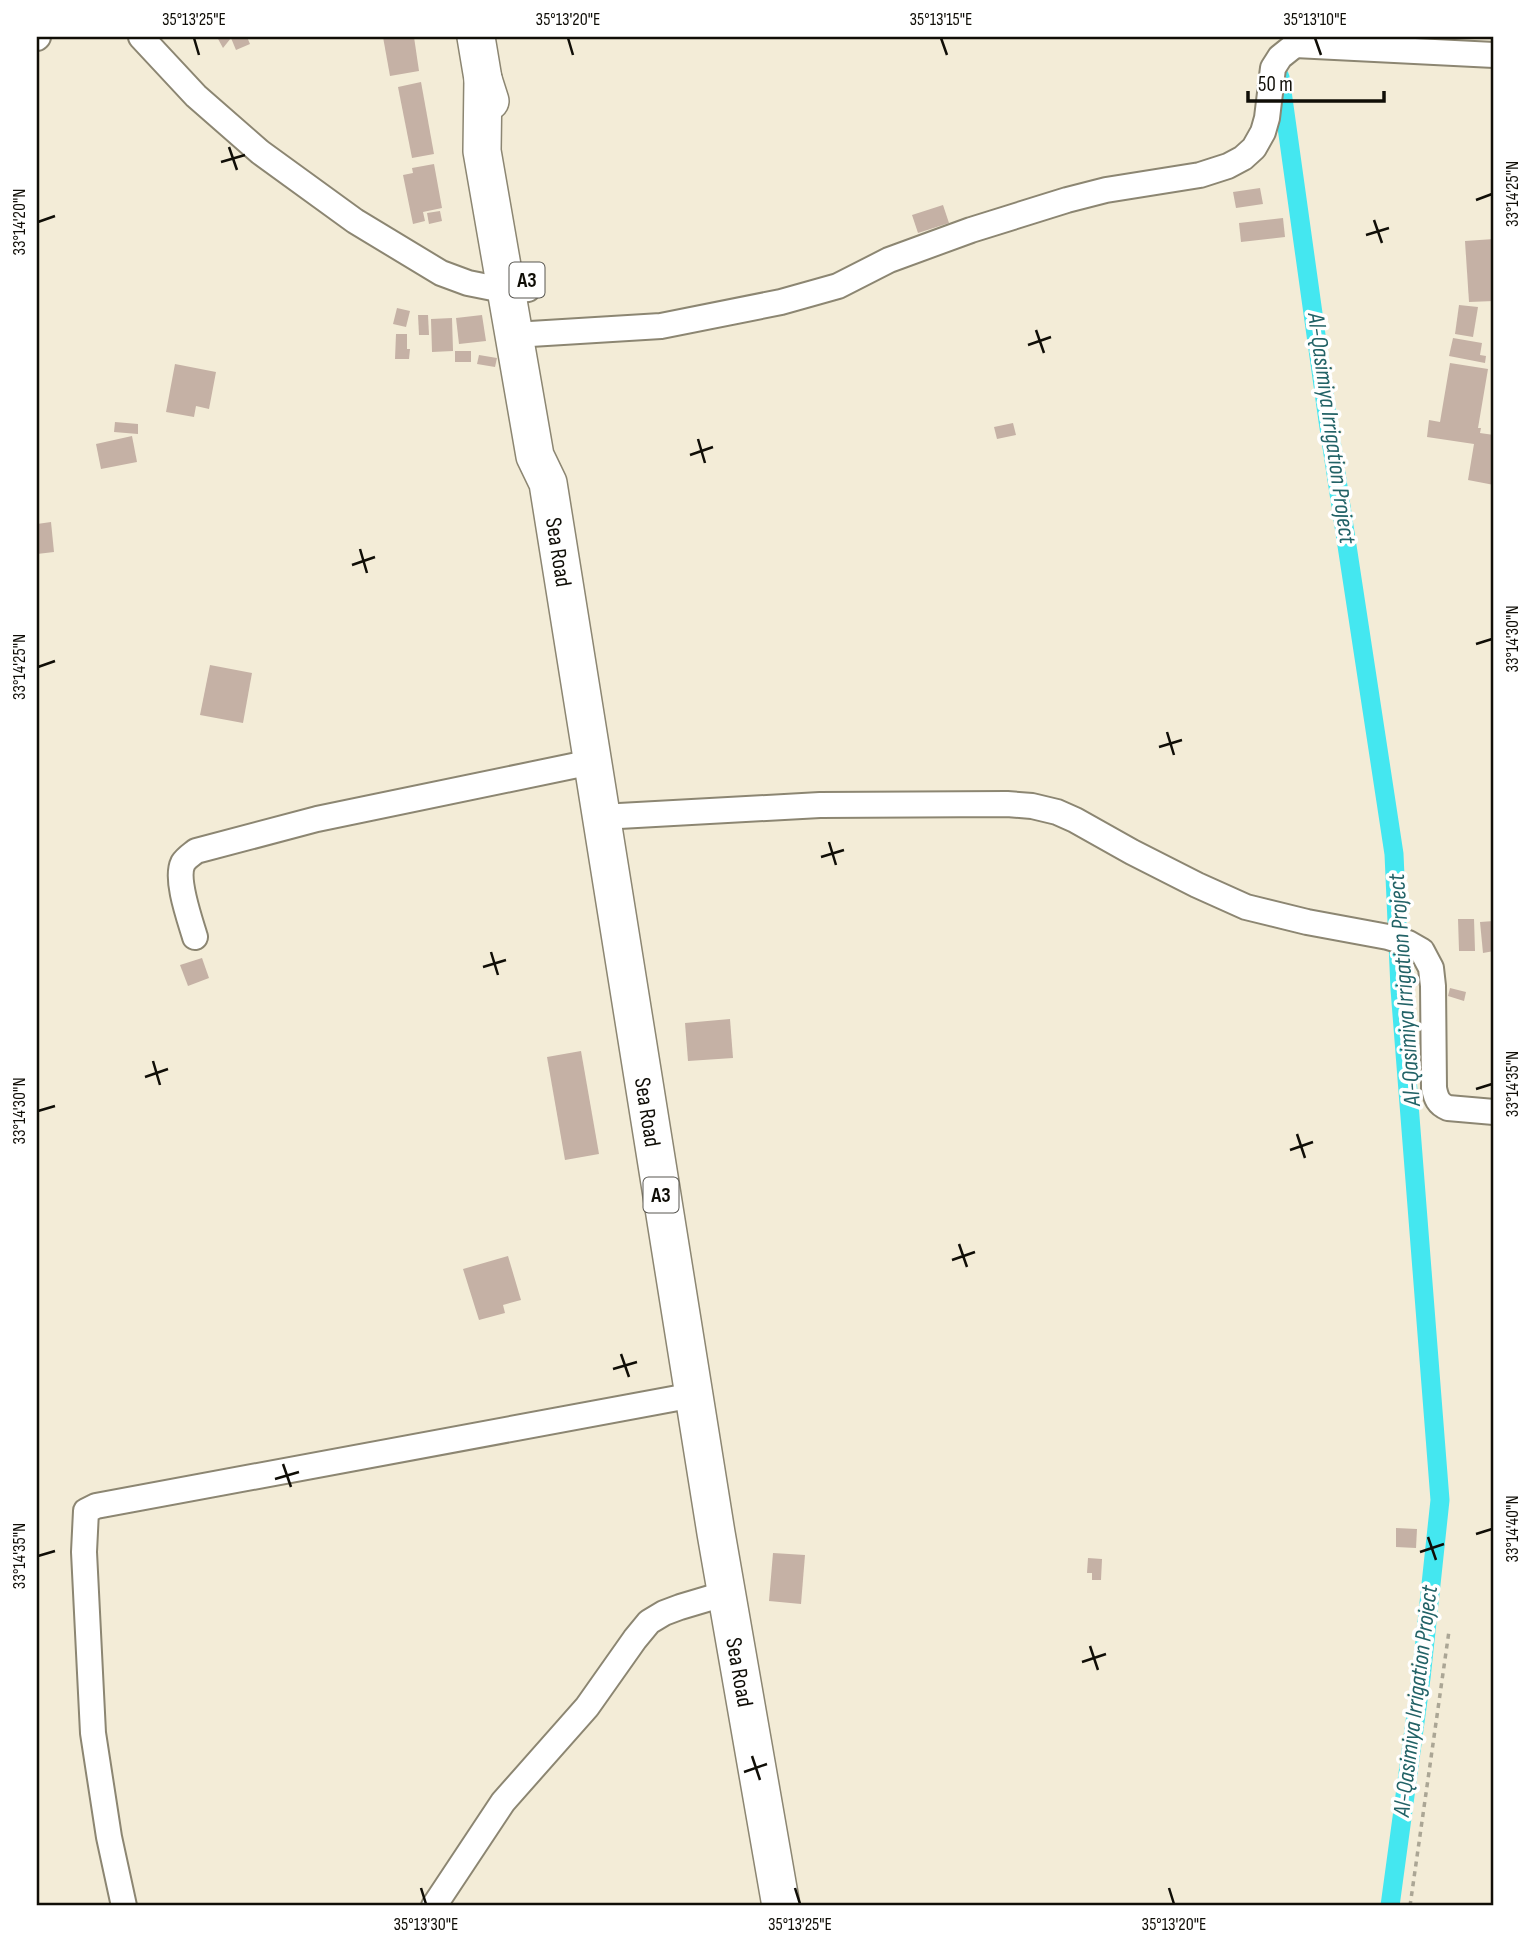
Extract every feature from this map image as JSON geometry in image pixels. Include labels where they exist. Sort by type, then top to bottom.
[{"type":"highway","name":"Sea Road","points":[[476,37],[483,79],[503,146],[525,334],[555,451],[548,483],[694,1395],[781,1906]]},
{"type":"street","points":[[141,37],[196,96],[260,152],[355,221],[442,273],[468,283],[518,290]]},
{"type":"street","points":[[525,334],[661,326],[781,302],[838,286],[889,260],[971,230],[1067,200],[1106,190],[1200,175],[1228,166],[1254,148],[1263,132],[1273,68],[1296,41],[1494,55]]},
{"type":"street","points":[[195,937],[181,882],[181,871],[184,863],[196,851],[317,819],[592,762]]},
{"type":"street","points":[[601,817],[820,805],[967,803],[1032,806],[1057,812],[1164,869],[1246,907],[1398,940],[1422,951],[1431,968],[1434,1088],[1438,1101],[1448,1108],[1494,1112]]},
{"type":"street","points":[[124,1906],[109,1837],[93,1733],[83,1527],[86,1511],[96,1506],[242,1478],[694,1395]]},
{"type":"street","points":[[434,1906],[503,1802],[587,1707],[649,1622],[664,1613],[727,1592]]},
{"type":"path","points":[[1410,1906],[1449,1631]]},
{"type":"building","points":[[217,37],[247,37],[250,44],[236,50],[231,38],[223,48]]},
{"type":"building","points":[[383,37],[414,37],[419,71],[390,76]]},
{"type":"building","points":[[421,82],[434,154],[412,158],[398,87]]},
{"type":"building","points":[[434,164],[442,208],[423,212],[425,221],[413,224],[403,175],[413,173],[412,168]]},
{"type":"building","points":[[1260,188],[1263,204],[1236,208],[1233,192]]},
{"type":"building","points":[[943,205],[949,223],[918,233],[912,215]]},
{"type":"building","points":[[440,211],[442,221],[429,224],[427,213]]},
{"type":"building","points":[[1283,218],[1285,237],[1241,242],[1239,223]]},
{"type":"building","points":[[1494,239],[1494,301],[1469,302],[1465,241]]},
{"type":"building","points":[[1459,305],[1478,307],[1473,337],[1455,334]]},
{"type":"building","points":[[397,308],[410,311],[406,327],[393,324]]},
{"type":"building","points":[[418,315],[428,315],[429,335],[419,335]]},
{"type":"building","points":[[482,315],[486,341],[459,344],[456,318]]},
{"type":"building","points":[[452,318],[453,351],[432,352],[431,319]]},
{"type":"building","points":[[396,334],[407,334],[409,359],[395,359]]},
{"type":"building","points":[[1453,338],[1482,343],[1480,355],[1486,356],[1485,363],[1449,356]]},
{"type":"building","points":[[455,351],[471,351],[471,362],[455,362]]},
{"type":"building","points":[[479,355],[497,358],[495,367],[477,364]]},
{"type":"building","points":[[1450,363],[1488,369],[1478,428],[1481,428],[1480,433],[1494,435],[1494,485],[1468,480],[1474,444],[1427,437],[1429,420],[1440,422]]},
{"type":"building","points":[[175,364],[216,372],[209,409],[196,406],[194,417],[166,412]]},
{"type":"building","points":[[115,422],[138,424],[138,434],[114,432]]},
{"type":"building","points":[[1013,423],[1016,435],[997,439],[994,427]]},
{"type":"building","points":[[132,436],[137,462],[101,469],[96,444]]},
{"type":"building","points":[[51,522],[54,552],[37,554],[37,524]]},
{"type":"building","points":[[210,665],[252,673],[243,723],[200,715]]},
{"type":"building","points":[[1458,919],[1474,919],[1475,951],[1459,951]]},
{"type":"building","points":[[1494,921],[1494,951],[1483,953],[1480,922]]},
{"type":"building","points":[[202,958],[209,978],[188,986],[180,965]]},
{"type":"building","points":[[1450,988],[1466,992],[1464,1001],[1448,996]]},
{"type":"building","points":[[730,1019],[733,1058],[688,1061],[685,1023]]},
{"type":"building","points":[[581,1051],[599,1154],[565,1160],[547,1057]]},
{"type":"building","points":[[508,1256],[521,1300],[503,1305],[505,1313],[479,1320],[463,1269]]},
{"type":"building","points":[[1396,1528],[1417,1529],[1416,1548],[1396,1547]]},
{"type":"building","points":[[773,1553],[805,1555],[801,1604],[769,1601]]},
{"type":"building","points":[[1088,1558],[1102,1559],[1101,1580],[1092,1580],[1092,1573],[1087,1573]]},
{"type":"waterway","name":"Al-Qasimiya Irrigation Project","points":[[1280,77],[1328,421],[1394,854],[1400,989],[1440,1500],[1421,1678],[1390,1906]]}]
